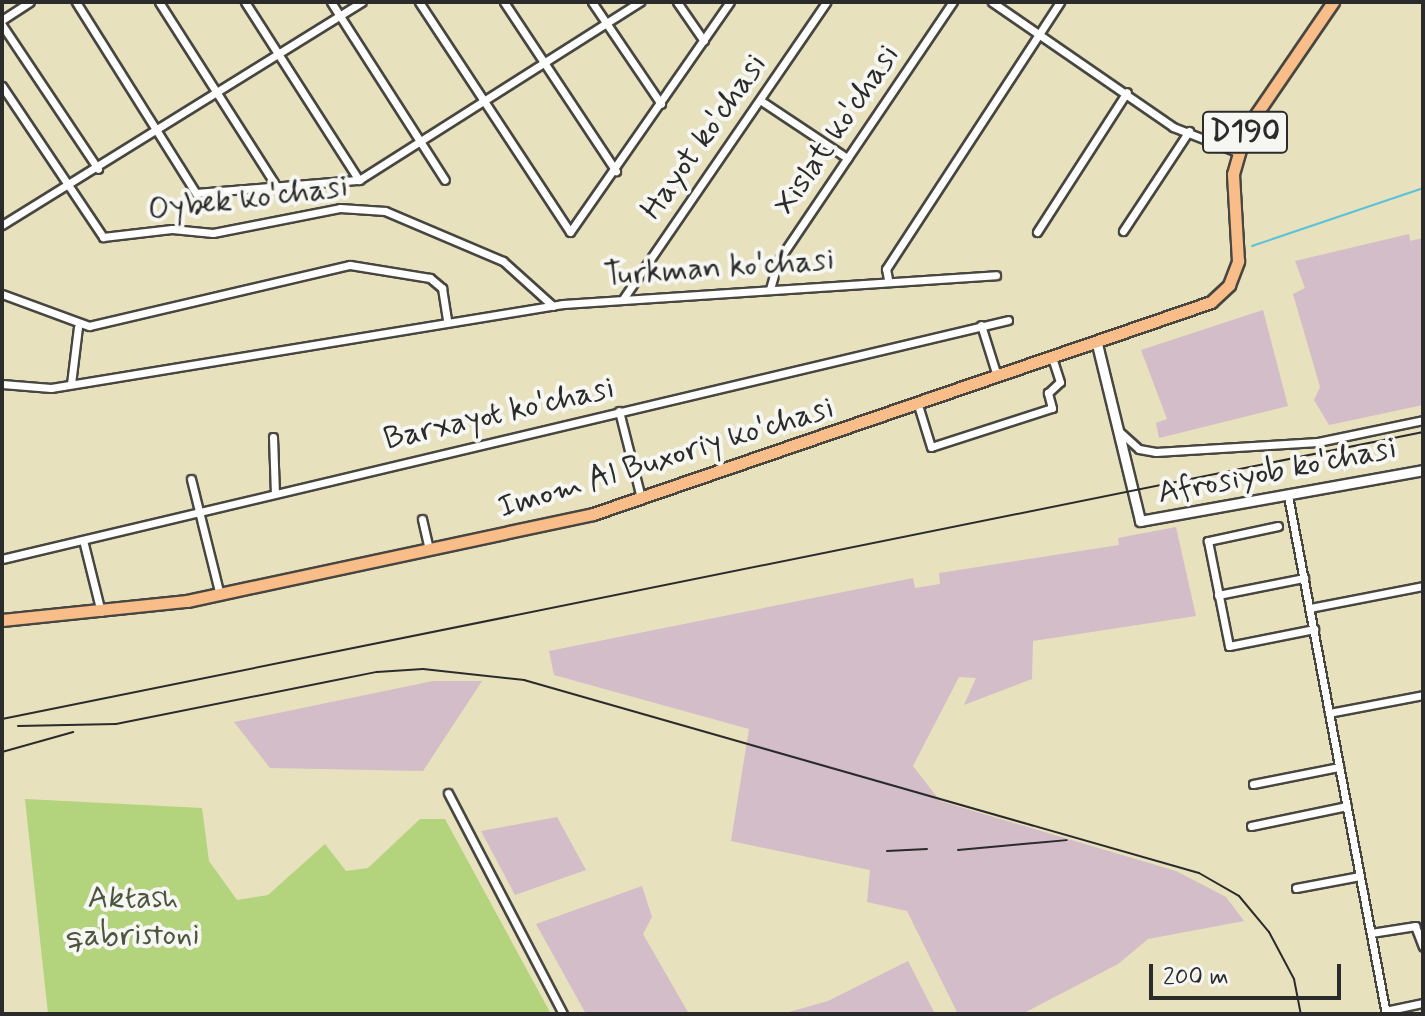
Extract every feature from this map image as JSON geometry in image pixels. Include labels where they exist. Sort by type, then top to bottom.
[{"type":"main road","name":"D190","points":[[1237,152],[1263,101],[1333,2]]},
{"type":"main road","name":"Imom Al Buxoriy ko'chasi","points":[[2,620],[101,614],[220,595],[429,552],[641,498],[998,379],[1211,302],[1229,285],[1238,261],[1237,152]]},
{"type":"street","points":[[30,2],[2,22],[98,169]]},
{"type":"street","points":[[76,2],[196,193],[359,180],[640,2]]},
{"type":"street","points":[[159,2],[276,186]]},
{"type":"street","points":[[245,2],[359,180]]},
{"type":"street","points":[[331,2],[445,180]]},
{"type":"street","points":[[2,225],[64,184],[98,169],[362,2]]},
{"type":"street","points":[[419,2],[564,231],[578,229],[730,2]]},
{"type":"street","points":[[504,2],[616,171]]},
{"type":"street","points":[[592,2],[661,104]]},
{"type":"street","points":[[677,2],[704,41]]},
{"type":"street","name":"Hayot ko'chasi","points":[[623,299],[826,2]]},
{"type":"street","name":"Xislat ko'chasi","points":[[770,289],[778,261],[953,2]]},
{"type":"street","points":[[992,2],[1127,92],[1173,127],[1237,152]]},
{"type":"street","points":[[888,279],[886,269],[1060,2]]},
{"type":"street","name":"Oybek ko'chasi","points":[[2,86],[64,184],[103,237],[172,229],[213,233],[340,208],[385,211],[503,261],[553,306]]},
{"type":"street","points":[[1037,232],[1127,92]]},
{"type":"street","points":[[2,105],[11,100]]},
{"type":"street","points":[[760,100],[847,158]]},
{"type":"street","points":[[1123,231],[1189,131]]},
{"type":"street","points":[[2,294],[78,327],[350,265],[430,278],[442,288],[447,321]]},
{"type":"street","name":"Turkman ko'chasi","points":[[2,384],[71,384],[553,306],[888,279],[996,275]]},
{"type":"street","name":"Barxayot ko'chasi","points":[[2,559],[1008,320]]},
{"type":"street","points":[[981,325],[998,379]]},
{"type":"street","points":[[71,384],[78,327]]},
{"type":"street","points":[[1097,344],[1120,432],[1139,449],[1156,452],[1318,442],[1423,420]]},
{"type":"street","points":[[918,405],[931,447],[1052,408],[1048,393],[1060,382],[1053,360]]},
{"type":"street","points":[[619,411],[641,498]]},
{"type":"street","name":"Afrosiyob ko'chasi","points":[[1120,432],[1140,521],[1423,470]]},
{"type":"street","points":[[273,437],[275,493]]},
{"type":"street","points":[[191,479],[220,595]]},
{"type":"street","points":[[1288,496],[1385,1012],[1423,1003]]},
{"type":"street","points":[[422,519],[429,552]]},
{"type":"street","points":[[1278,526],[1208,541],[1229,646],[1314,629]]},
{"type":"street","points":[[83,540],[101,614]]},
{"type":"street","points":[[1218,595],[1304,578]]},
{"type":"street","points":[[1310,608],[1423,586]]},
{"type":"street","points":[[1329,713],[1423,695]]},
{"type":"street","points":[[1253,784],[1339,767]]},
{"type":"street","points":[[448,793],[563,1014]]},
{"type":"street","points":[[1251,826],[1347,806]]},
{"type":"street","points":[[1296,888],[1360,876]]},
{"type":"street","points":[[1371,933],[1415,926],[1423,947]]},
{"type":"shaded area","points":[[1409,234],[1410,241],[1423,238],[1423,405],[1329,425],[1314,400],[1320,387],[1293,294],[1305,288],[1295,261]]},
{"type":"shaded area","points":[[1263,310],[1288,406],[1159,438],[1156,423],[1167,419],[1141,350]]},
{"type":"shaded area","points":[[1176,527],[1196,616],[1033,641],[1032,679],[964,705],[976,678],[959,677],[913,766],[940,801],[1176,871],[1226,897],[1244,921],[1148,939],[1118,964],[1022,1014],[958,1014],[907,911],[867,902],[870,870],[731,841],[749,729],[554,675],[549,651],[913,578],[915,588],[940,584],[939,573],[1119,545],[1118,538]]},
{"type":"shaded area","points":[[433,681],[482,681],[423,771],[270,768],[234,722]]},
{"type":"shaded area","points":[[557,817],[586,870],[515,895],[481,831]]},
{"type":"shaded area","points":[[642,886],[652,917],[643,934],[689,1014],[586,1014],[536,924]]},
{"type":"shaded area","points":[[908,961],[935,1014],[782,1014],[828,1001]]},
{"type":"green space","name":"Aktash qabristoni","points":[[25,799],[202,808],[209,861],[237,900],[268,895],[325,844],[346,871],[368,868],[420,819],[445,819],[551,1014],[48,1014]]},
{"type":"waterway","points":[[1252,246],[1423,188]]},
{"type":"railway","points":[[2,719],[1423,432]]},
{"type":"railway","points":[[18,726],[116,724],[377,672],[423,669],[524,680],[1199,873],[1239,896],[1269,932],[1294,979],[1301,1014]]},
{"type":"railway","points":[[2,752],[73,732]]},
{"type":"railway","points":[[958,850],[1067,840]]},
{"type":"railway","points":[[887,851],[927,849]]}]
